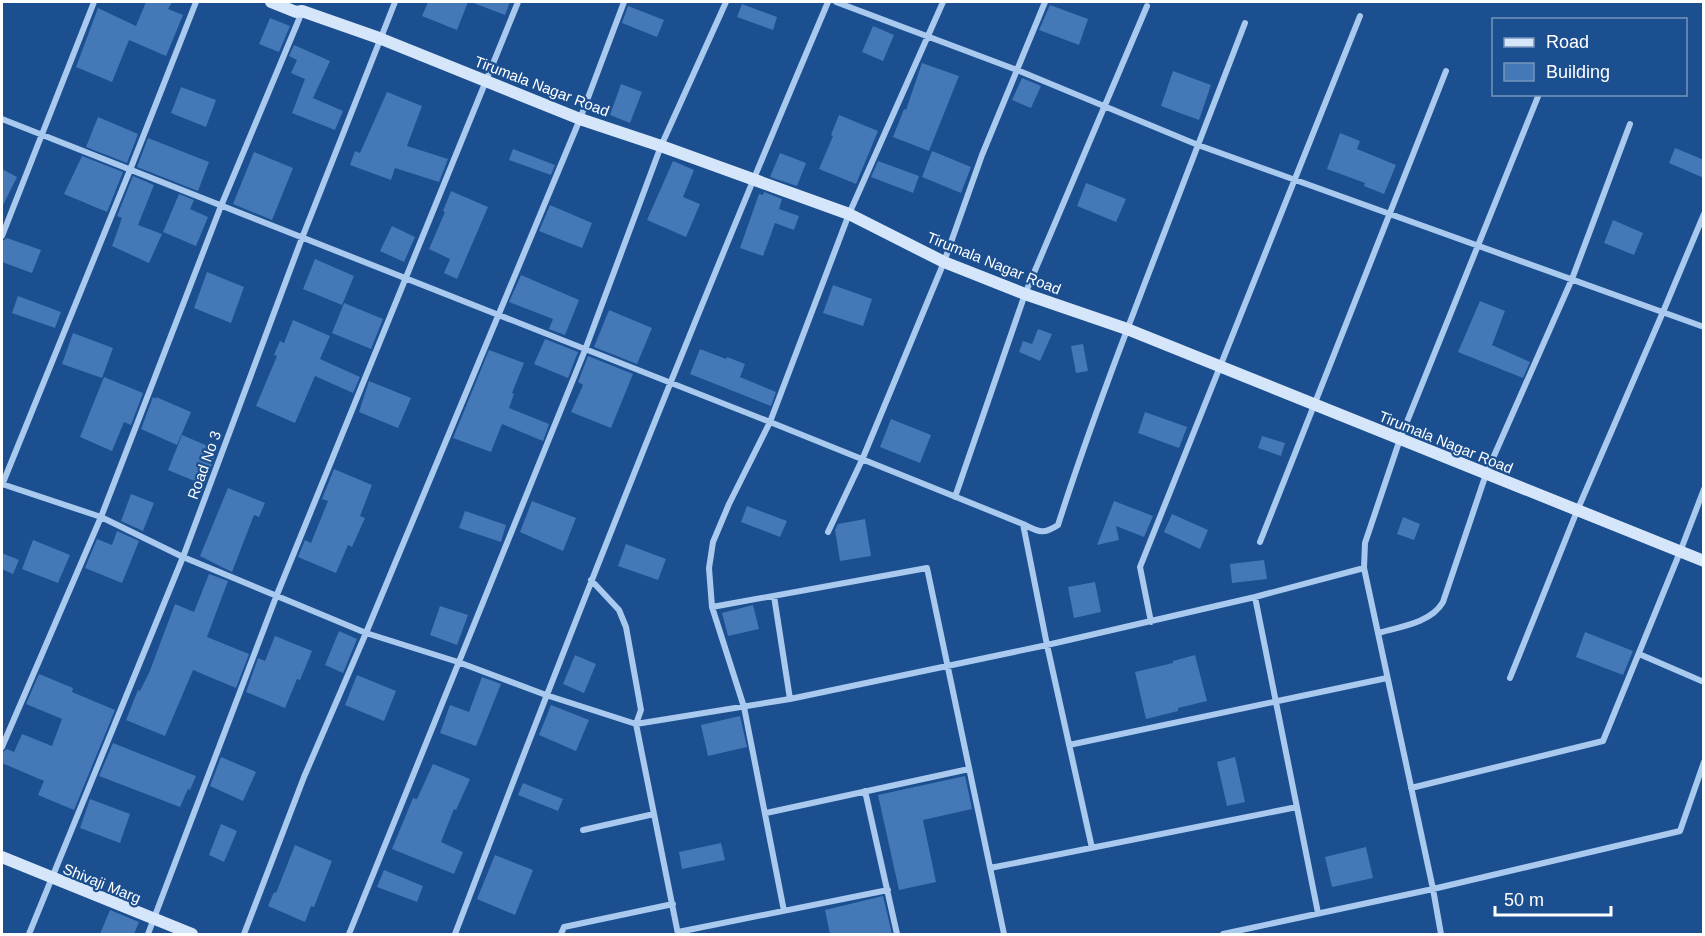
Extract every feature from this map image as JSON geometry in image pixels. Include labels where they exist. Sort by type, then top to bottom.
[{"type":"street","points":[[2,236],[94,2]]},
{"type":"street","points":[[196,2],[2,484],[101,517],[183,557],[366,633],[458,662],[546,695],[636,724],[790,699],[947,664],[1047,645],[1255,597],[1364,568]]},
{"type":"street","name":"Tirumala Nagar Road","points":[[272,2],[300,8],[580,119],[849,214],[944,262],[1025,294],[1127,329],[1219,368],[1704,561]]},
{"type":"street","name":"Road No 3","points":[[28,934],[183,557],[302,238],[395,2]]},
{"type":"street","points":[[148,934],[276,597],[518,2]]},
{"type":"street","points":[[244,934],[304,777],[499,316],[580,119],[624,2]]},
{"type":"street","points":[[349,934],[585,350],[661,146],[726,2]]},
{"type":"street","points":[[455,934],[591,580],[752,180],[828,2]]},
{"type":"street","points":[[836,2],[1017,70],[1198,145],[1704,327]]},
{"type":"street","points":[[784,911],[744,707],[712,607],[709,568],[713,542],[729,504],[771,422],[849,214],[944,2]]},
{"type":"street","points":[[828,532],[862,460],[944,262],[982,155],[1045,2]]},
{"type":"street","points":[[955,497],[1025,294],[1147,6]]},
{"type":"street","points":[[2,747],[101,517],[300,8]]},
{"type":"street","points":[[1151,622],[1140,567],[1360,16]]},
{"type":"street","points":[[2,119],[771,422],[1038,531],[1048,531],[1058,525],[1074,474],[1127,329],[1245,23]]},
{"type":"street","points":[[1260,542],[1446,71]]},
{"type":"street","points":[[1441,934],[1364,568],[1365,543],[1400,439],[1538,96]]},
{"type":"street","points":[[1378,633],[1428,618],[1438,611],[1443,602],[1486,474],[1572,279],[1630,124]]},
{"type":"street","points":[[1510,678],[1576,511],[1704,214]]},
{"type":"street","points":[[1411,788],[1603,741],[1704,489]]},
{"type":"street","points":[[1023,524],[1092,848]]},
{"type":"street","points":[[712,607],[927,568],[1004,934]]},
{"type":"street","points":[[591,580],[619,610],[626,627],[641,710],[636,724],[678,933],[888,890]]},
{"type":"street","points":[[774,596],[790,699]]},
{"type":"street","points":[[1255,597],[1318,914]]},
{"type":"street","points":[[1639,654],[1704,682]]},
{"type":"street","points":[[1069,745],[1388,678]]},
{"type":"street","points":[[1223,934],[1433,889],[1680,831],[1704,762]]},
{"type":"street","points":[[766,813],[969,769]]},
{"type":"street","points":[[865,791],[897,934]]},
{"type":"street","points":[[990,868],[1297,807]]},
{"type":"street","points":[[583,830],[654,814]]},
{"type":"street","name":"Shivaji Marg","points":[[2,857],[192,934]]},
{"type":"street","points":[[561,934],[564,927],[673,904]]},
{"type":"building","points":[[146,2],[172,2],[168,9],[183,15],[166,56],[129,40],[112,82],[76,67],[98,8],[136,26]]},
{"type":"building","points":[[428,2],[468,2],[457,30],[422,16]]},
{"type":"building","points":[[471,2],[510,2],[505,15]]},
{"type":"building","points":[[742,4],[777,17],[773,30],[737,17]]},
{"type":"building","points":[[1050,5],[1088,19],[1079,45],[1039,30]]},
{"type":"building","points":[[628,6],[664,20],[657,37],[622,23]]},
{"type":"building","points":[[270,18],[290,26],[279,52],[259,44]]},
{"type":"building","points":[[873,26],[894,35],[883,61],[862,52]]},
{"type":"building","points":[[294,45],[330,61],[313,98],[343,111],[335,130],[292,113],[305,79],[291,73],[297,60],[289,56]]},
{"type":"building","points":[[922,63],[959,76],[929,151],[893,137],[904,109],[906,110]]},
{"type":"building","points":[[1173,71],[1211,85],[1199,120],[1161,106]]},
{"type":"building","points":[[1022,78],[1041,86],[1031,108],[1012,100]]},
{"type":"building","points":[[621,84],[642,92],[630,123],[610,115]]},
{"type":"building","points":[[181,87],[216,100],[206,127],[171,113]]},
{"type":"building","points":[[387,92],[422,106],[407,146],[448,159],[439,182],[395,168],[391,180],[350,165],[355,151],[360,153]]},
{"type":"building","points":[[839,115],[878,131],[856,184],[819,169]]},
{"type":"building","points":[[98,117],[138,134],[127,163],[86,147]]},
{"type":"building","points":[[1340,133],[1360,141],[1357,149],[1396,165],[1384,194],[1364,186],[1365,183],[1327,169]]},
{"type":"building","points":[[148,138],[209,162],[198,191],[137,167]]},
{"type":"building","points":[[1675,148],[1704,160],[1704,178],[1669,163]]},
{"type":"building","points":[[513,149],[555,165],[551,175],[509,160]]},
{"type":"building","points":[[932,151],[971,167],[961,193],[922,177]]},
{"type":"building","points":[[254,152],[293,168],[272,220],[233,204]]},
{"type":"building","points":[[780,153],[806,163],[797,186],[770,177]]},
{"type":"building","points":[[82,156],[123,172],[107,212],[64,194]]},
{"type":"building","points":[[673,161],[694,170],[683,197],[700,204],[686,237],[647,220]]},
{"type":"building","points":[[878,161],[919,176],[913,193],[871,177]]},
{"type":"building","points":[[2,169],[17,177],[2,207]]},
{"type":"building","points":[[133,176],[154,185],[138,225],[162,234],[149,263],[112,246],[122,218],[117,216]]},
{"type":"building","points":[[1086,183],[1126,199],[1116,222],[1077,206]]},
{"type":"building","points":[[451,191],[488,207],[457,279],[444,273],[450,259],[429,249],[445,212],[443,211]]},
{"type":"building","points":[[764,192],[782,199],[779,209],[799,216],[794,230],[775,223],[763,256],[740,248],[759,194],[763,195]]},
{"type":"building","points":[[179,194],[194,200],[190,209],[208,217],[196,246],[163,232]]},
{"type":"building","points":[[550,205],[592,223],[582,248],[539,231]]},
{"type":"building","points":[[1613,220],[1643,233],[1634,255],[1604,243]]},
{"type":"building","points":[[392,226],[415,237],[404,262],[380,251]]},
{"type":"building","points":[[7,238],[41,250],[32,273],[2,262],[2,241]]},
{"type":"building","points":[[315,259],[354,276],[342,305],[303,289]]},
{"type":"building","points":[[207,272],[244,287],[231,323],[194,308]]},
{"type":"building","points":[[521,275],[579,300],[565,335],[549,329],[553,319],[509,302]]},
{"type":"building","points":[[833,285],[872,299],[863,326],[823,313]]},
{"type":"building","points":[[18,296],[61,312],[55,328],[12,313]]},
{"type":"building","points":[[1480,301],[1505,311],[1492,345],[1530,362],[1523,378],[1458,352]]},
{"type":"building","points":[[344,303],[383,319],[371,349],[332,333]]},
{"type":"building","points":[[609,310],[652,328],[637,364],[594,347]]},
{"type":"building","points":[[293,320],[330,336],[320,359],[360,377],[353,393],[315,376],[295,423],[256,406],[277,356],[274,355],[280,341],[284,343]]},
{"type":"building","points":[[1038,329],[1052,334],[1040,361],[1019,352],[1023,341],[1032,344]]},
{"type":"building","points":[[73,333],[113,348],[102,378],[62,364]]},
{"type":"building","points":[[545,339],[578,352],[568,378],[534,364]]},
{"type":"building","points":[[1083,344],[1088,371],[1076,373],[1071,346]]},
{"type":"building","points":[[700,349],[745,364],[740,377],[776,392],[771,406],[690,374]]},
{"type":"building","points":[[489,350],[524,363],[512,393],[514,394],[509,408],[549,424],[543,441],[502,424],[491,452],[453,438]]},
{"type":"building","points":[[588,356],[633,374],[611,428],[571,412],[583,385],[578,382]]},
{"type":"building","points":[[104,377],[143,393],[131,425],[124,422],[112,451],[80,437]]},
{"type":"building","points":[[369,381],[411,398],[398,428],[359,412]]},
{"type":"building","points":[[153,397],[191,412],[177,445],[141,429]]},
{"type":"building","points":[[1145,412],[1187,427],[1179,448],[1138,433]]},
{"type":"building","points":[[891,419],[931,435],[920,463],[880,447]]},
{"type":"building","points":[[182,435],[217,450],[204,485],[168,470]]},
{"type":"building","points":[[1262,436],[1285,443],[1281,456],[1258,448]]},
{"type":"building","points":[[334,469],[372,485],[360,516],[365,518],[352,547],[348,545],[336,573],[298,557],[305,540],[311,543],[328,501],[322,499]]},
{"type":"building","points":[[228,488],[265,503],[259,517],[254,515],[232,572],[200,556]]},
{"type":"building","points":[[131,494],[154,503],[143,531],[121,521]]},
{"type":"building","points":[[532,501],[576,518],[563,551],[520,532]]},
{"type":"building","points":[[1114,501],[1153,516],[1144,537],[1116,526],[1119,540],[1097,545]]},
{"type":"building","points":[[747,506],[787,521],[780,537],[741,522]]},
{"type":"building","points":[[465,511],[506,525],[501,542],[459,528]]},
{"type":"building","points":[[1172,514],[1208,530],[1200,549],[1164,532]]},
{"type":"building","points":[[1403,517],[1420,524],[1414,540],[1397,534]]},
{"type":"building","points":[[865,519],[871,556],[840,561],[835,530],[838,524]]},
{"type":"building","points":[[117,531],[139,541],[122,583],[85,568],[97,539],[112,545]]},
{"type":"building","points":[[33,540],[70,555],[58,583],[22,569]]},
{"type":"building","points":[[626,544],[666,559],[658,580],[618,566]]},
{"type":"building","points":[[2,553],[19,560],[13,574],[2,569]]},
{"type":"building","points":[[1264,560],[1267,579],[1232,583],[1230,564]]},
{"type":"building","points":[[209,574],[228,581],[207,637],[249,654],[236,688],[193,670],[165,736],[126,720],[138,690],[140,691],[149,673],[175,604],[194,612]]},
{"type":"building","points":[[1095,582],[1101,612],[1074,618],[1068,587]]},
{"type":"building","points":[[753,605],[759,629],[728,636],[722,613]]},
{"type":"building","points":[[440,606],[468,615],[457,645],[430,635]]},
{"type":"building","points":[[339,631],[357,639],[343,673],[325,665]]},
{"type":"building","points":[[1585,632],[1633,651],[1623,675],[1576,657]]},
{"type":"building","points":[[275,636],[312,651],[285,708],[246,692],[258,658],[265,661]]},
{"type":"building","points":[[575,655],[596,664],[584,693],[563,684]]},
{"type":"building","points":[[1195,655],[1207,701],[1146,719],[1135,672]]},
{"type":"building","points":[[39,674],[73,688],[72,692],[115,710],[74,810],[38,795],[44,781],[2,763],[2,752],[7,749],[14,752],[22,734],[52,746],[62,719],[26,704]]},
{"type":"building","points":[[357,675],[396,691],[384,721],[345,705]]},
{"type":"building","points":[[482,677],[501,684],[476,746],[440,733],[450,705],[469,712]]},
{"type":"building","points":[[551,705],[589,720],[576,751],[539,735]]},
{"type":"building","points":[[740,716],[747,747],[708,756],[701,725]]},
{"type":"building","points":[[113,743],[196,776],[180,807],[99,776]]},
{"type":"building","points":[[221,757],[256,772],[243,801],[210,786]]},
{"type":"building","points":[[1235,757],[1245,802],[1227,806],[1217,762]]},
{"type":"building","points":[[433,764],[470,779],[456,810],[454,809],[441,842],[463,852],[454,874],[392,849],[413,798],[417,799]]},
{"type":"building","points":[[965,776],[972,809],[923,820],[936,882],[899,890],[878,795]]},
{"type":"building","points":[[523,783],[563,799],[558,811],[518,795]]},
{"type":"building","points":[[90,799],[130,814],[120,843],[80,828]]},
{"type":"building","points":[[221,824],[237,831],[224,862],[209,855]]},
{"type":"building","points":[[721,843],[725,860],[682,869],[679,852]]},
{"type":"building","points":[[295,845],[332,861],[314,907],[311,906],[305,922],[268,906],[274,892],[276,893]]},
{"type":"building","points":[[1366,847],[1373,878],[1332,887],[1325,857]]},
{"type":"building","points":[[495,855],[533,870],[515,915],[477,899]]},
{"type":"building","points":[[384,870],[423,886],[417,902],[377,887]]},
{"type":"building","points":[[883,896],[892,934],[830,934],[825,910]]},
{"type":"building","points":[[110,910],[139,922],[134,934],[100,934]]}]
